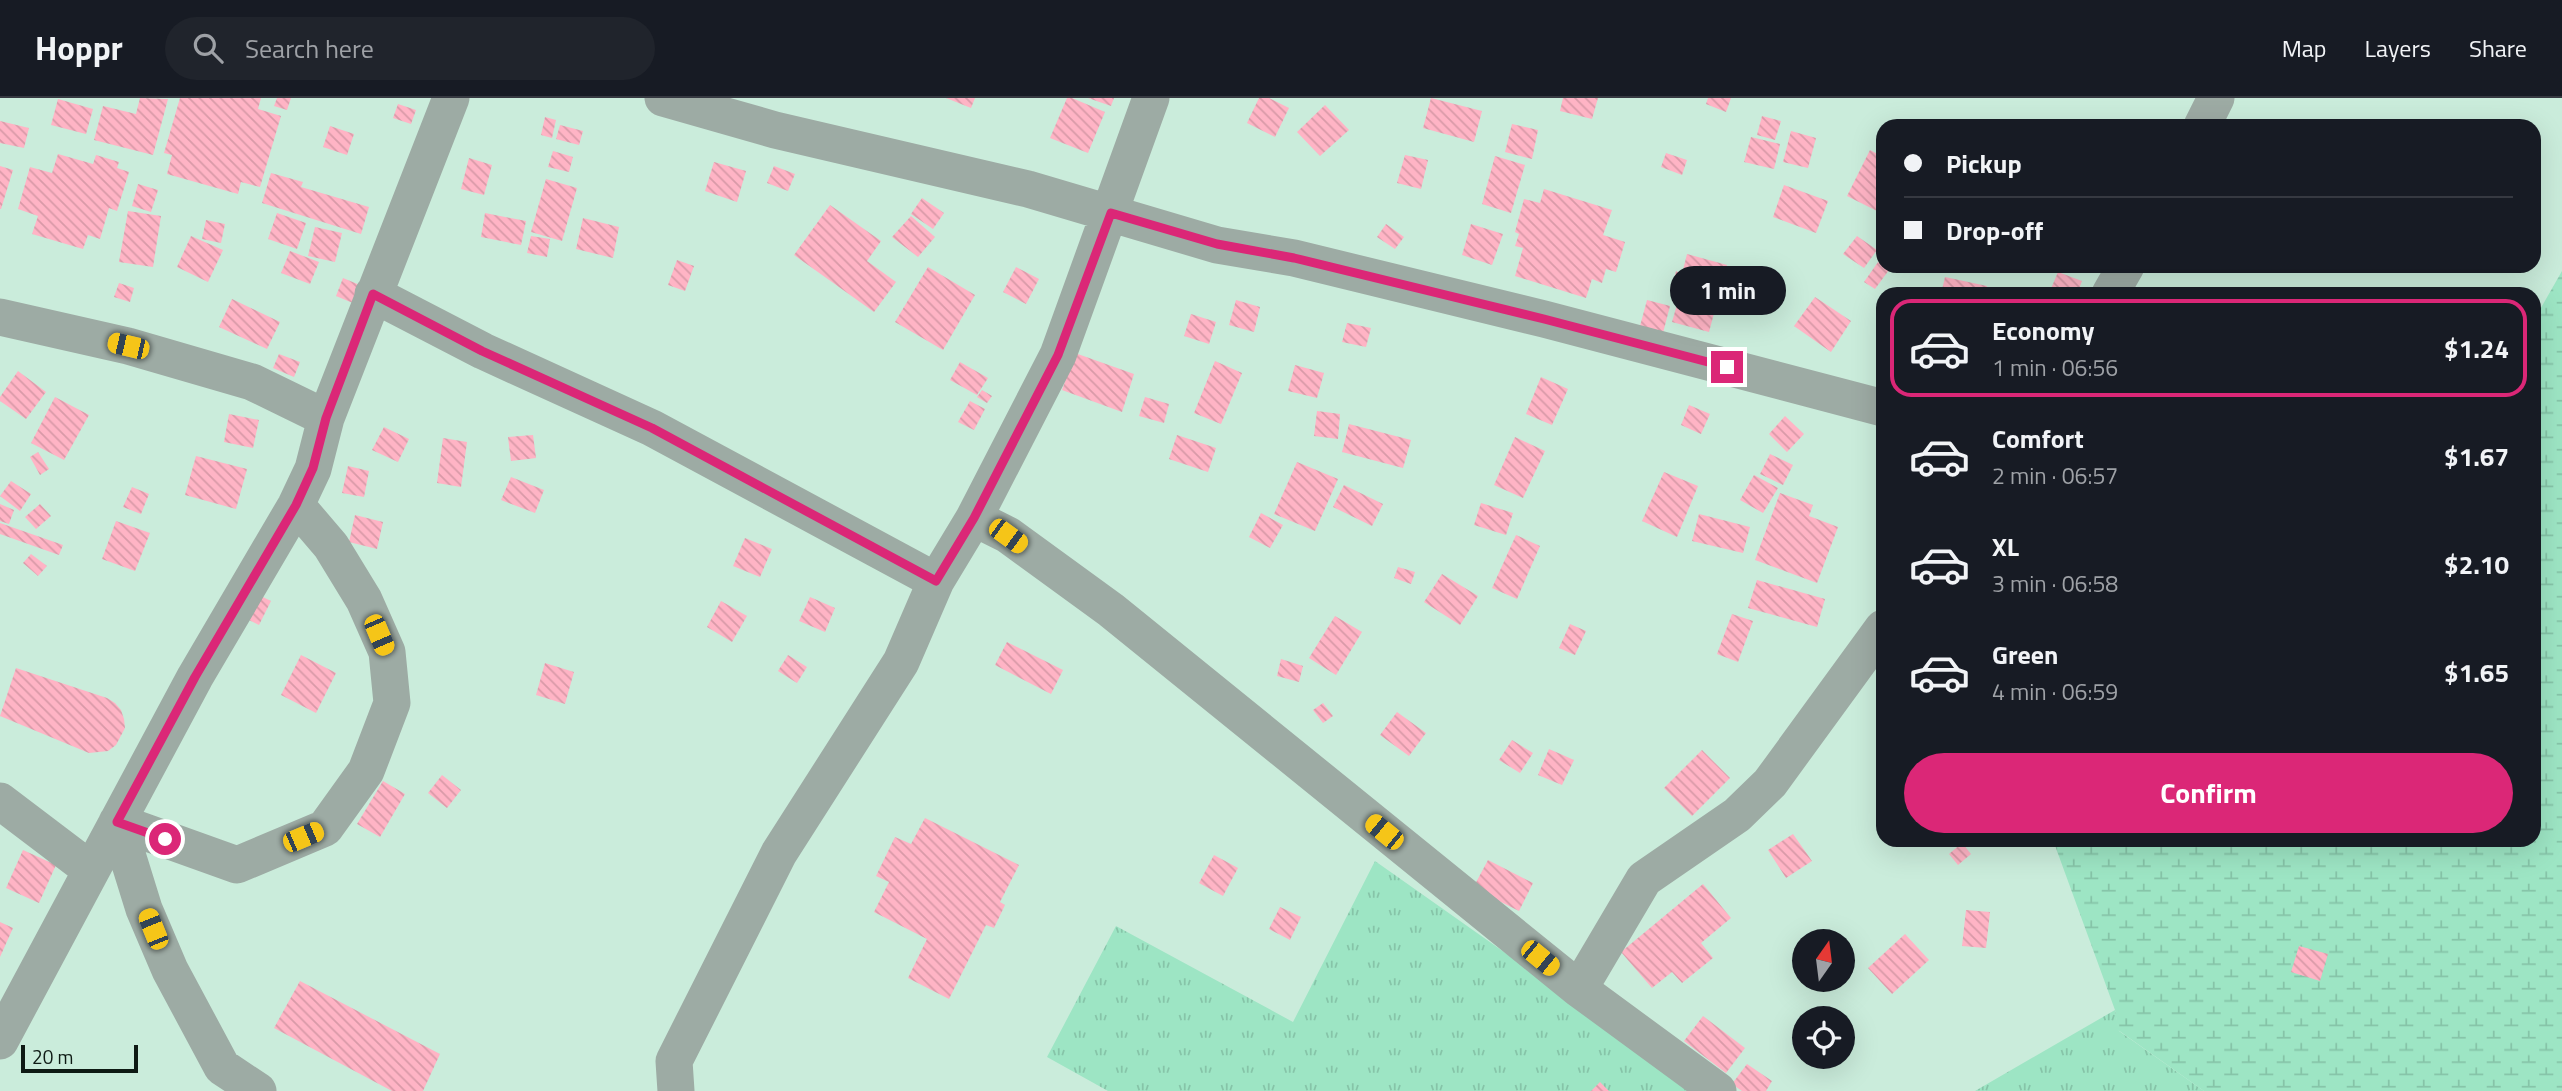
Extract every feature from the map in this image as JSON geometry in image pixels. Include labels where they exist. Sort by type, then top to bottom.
[{"type":"street","points":[[0,1041],[195,677],[296,505],[313,468],[326,418],[373,294],[451,98]]},
{"type":"street","points":[[663,98],[775,130],[1028,189],[1217,244],[1294,258],[1531,316],[1876,406]]},
{"type":"street","points":[[676,1091],[674,1061],[779,853],[901,662],[936,581],[974,518],[1058,355],[1152,98]]},
{"type":"street","points":[[2206,119],[2216,98]]},
{"type":"street","points":[[373,294],[482,351],[652,428],[936,581]]},
{"type":"street","points":[[0,317],[128,346],[252,382],[326,418]]},
{"type":"street","points":[[117,822],[237,865],[324,828],[366,771],[392,703],[387,652],[364,600],[331,546],[296,505]]},
{"type":"street","points":[[974,518],[1008,536],[1111,610],[1579,989],[1718,1091]]},
{"type":"street","points":[[1579,989],[1644,879],[1737,816],[1770,783],[1876,638]]},
{"type":"street","points":[[0,801],[91,870]]},
{"type":"street","points":[[117,822],[144,909],[170,970],[222,1067],[258,1091]]},
{"type":"green space","points":[[2562,271],[2562,1091],[2204,1091],[2118,1030],[2115,1010],[2056,847],[2541,847],[2541,308]]},
{"type":"green space","points":[[1375,861],[1701,1091],[1108,1091],[1047,1057],[1116,926],[1293,1022]]},
{"type":"green space","points":[[2115,1010],[2119,1031],[2204,1091],[1975,1091]]},
{"type":"building","points":[[140,98],[168,99],[153,155],[94,140],[103,106],[136,114]]},
{"type":"building","points":[[180,98],[261,98],[258,109],[281,116],[260,187],[241,182],[238,194],[167,174],[172,155],[164,153]]},
{"type":"building","points":[[277,98],[291,98],[287,110],[274,106]]},
{"type":"building","points":[[946,98],[975,98],[971,108]]},
{"type":"building","points":[[1067,98],[1105,112],[1088,153],[1050,138]]},
{"type":"building","points":[[1088,98],[1114,98],[1111,106]]},
{"type":"building","points":[[1259,98],[1269,98],[1289,108],[1275,137],[1247,123]]},
{"type":"building","points":[[1431,98],[1482,111],[1474,142],[1423,128]]},
{"type":"building","points":[[1563,98],[1598,98],[1592,119],[1560,111]]},
{"type":"building","points":[[1708,98],[1731,98],[1726,112],[1706,104]]},
{"type":"building","points":[[58,99],[93,109],[86,134],[51,125]]},
{"type":"building","points":[[398,104],[416,110],[411,124],[393,118]]},
{"type":"building","points":[[1325,105],[1349,130],[1320,156],[1297,132]]},
{"type":"building","points":[[1762,116],[1781,121],[1775,140],[1757,135]]},
{"type":"building","points":[[545,117],[556,120],[552,138],[541,135]]},
{"type":"building","points":[[0,121],[29,128],[24,148],[0,143]]},
{"type":"building","points":[[1512,124],[1538,130],[1532,159],[1505,152]]},
{"type":"building","points":[[560,125],[583,131],[579,145],[556,139]]},
{"type":"building","points":[[330,126],[354,134],[347,155],[323,147]]},
{"type":"building","points":[[1791,131],[1816,138],[1808,168],[1783,162]]},
{"type":"building","points":[[1751,137],[1780,144],[1774,169],[1744,162]]},
{"type":"building","points":[[1870,150],[1876,153],[1876,210],[1847,196]]},
{"type":"building","points":[[553,151],[573,157],[569,172],[548,167]]},
{"type":"building","points":[[1666,153],[1687,160],[1682,175],[1661,167]]},
{"type":"building","points":[[58,154],[93,164],[96,155],[119,162],[117,168],[129,172],[117,211],[109,208],[100,239],[88,235],[83,249],[32,234],[38,216],[18,209],[30,167],[52,173]]},
{"type":"building","points":[[1405,155],[1428,160],[1421,189],[1397,183]]},
{"type":"building","points":[[1495,156],[1525,165],[1511,213],[1482,204]]},
{"type":"building","points":[[469,158],[492,165],[484,195],[461,189]]},
{"type":"building","points":[[714,162],[746,171],[737,202],[705,191]]},
{"type":"building","points":[[0,166],[13,170],[1,209],[0,209]]},
{"type":"building","points":[[774,166],[795,174],[788,191],[767,183]]},
{"type":"building","points":[[271,173],[303,182],[301,187],[369,207],[361,234],[262,203]]},
{"type":"building","points":[[546,179],[577,188],[562,241],[531,232]]},
{"type":"building","points":[[138,184],[158,190],[151,212],[132,206]]},
{"type":"building","points":[[1784,185],[1828,201],[1816,233],[1773,217]]},
{"type":"building","points":[[1544,189],[1612,210],[1603,235],[1625,242],[1616,272],[1606,269],[1602,283],[1592,279],[1586,298],[1515,276],[1523,248],[1515,246],[1519,234],[1515,232],[1524,199],[1540,203]]},
{"type":"building","points":[[922,198],[944,213],[933,229],[911,214]]},
{"type":"building","points":[[830,205],[881,241],[867,261],[896,282],[874,312],[794,255]]},
{"type":"building","points":[[128,211],[161,216],[153,267],[119,262]]},
{"type":"building","points":[[277,213],[306,223],[297,249],[268,239]]},
{"type":"building","points":[[485,213],[526,221],[521,245],[481,237]]},
{"type":"building","points":[[911,216],[935,237],[918,257],[892,237]]},
{"type":"building","points":[[583,218],[619,227],[613,258],[576,249]]},
{"type":"building","points":[[206,220],[225,224],[221,243],[202,239]]},
{"type":"building","points":[[1386,224],[1404,237],[1395,249],[1377,237]]},
{"type":"building","points":[[1471,224],[1503,234],[1492,265],[1462,255]]},
{"type":"building","points":[[315,227],[342,233],[335,262],[308,256]]},
{"type":"building","points":[[191,236],[223,250],[208,282],[177,267]]},
{"type":"building","points":[[531,236],[550,239],[547,257],[527,253]]},
{"type":"building","points":[[1857,236],[1876,249],[1864,268],[1843,254]]},
{"type":"building","points":[[290,251],[319,262],[310,284],[281,273]]},
{"type":"building","points":[[1687,254],[1727,265],[1709,332],[1672,322],[1680,294],[1671,292],[1676,271],[1682,274]]},
{"type":"building","points":[[677,260],[694,266],[685,291],[668,285]]},
{"type":"building","points":[[1876,265],[1876,273],[1887,273],[1875,289],[1864,282]]},
{"type":"building","points":[[928,267],[975,295],[943,350],[895,322]]},
{"type":"building","points":[[1016,267],[1039,279],[1026,304],[1003,292]]},
{"type":"building","points":[[2058,273],[2082,281],[2080,287],[2052,287]]},
{"type":"building","points":[[1945,277],[1987,286],[1987,287],[1943,287]]},
{"type":"building","points":[[343,278],[367,288],[360,306],[336,296]]},
{"type":"building","points":[[119,283],[134,288],[130,302],[114,297]]},
{"type":"building","points":[[1815,297],[1851,321],[1831,352],[1794,326]]},
{"type":"building","points":[[232,299],[280,322],[267,349],[219,327]]},
{"type":"building","points":[[1236,300],[1260,307],[1254,332],[1229,325]]},
{"type":"building","points":[[1647,300],[1670,306],[1663,333],[1640,326]]},
{"type":"building","points":[[1191,314],[1216,322],[1209,344],[1184,336]]},
{"type":"building","points":[[1347,323],[1371,328],[1366,347],[1342,342]]},
{"type":"building","points":[[1075,353],[1134,374],[1122,412],[1062,390]]},
{"type":"building","points":[[279,354],[300,362],[294,377],[273,368]]},
{"type":"building","points":[[1215,361],[1242,373],[1221,424],[1194,413]]},
{"type":"building","points":[[960,362],[988,378],[977,395],[950,380]]},
{"type":"building","points":[[1295,365],[1324,373],[1317,398],[1288,391]]},
{"type":"building","points":[[18,371],[46,392],[26,419],[0,401]]},
{"type":"building","points":[[1541,377],[1568,389],[1552,425],[1526,414]]},
{"type":"building","points":[[982,390],[992,396],[987,403],[977,397]]},
{"type":"building","points":[[55,397],[89,415],[64,460],[31,443]]},
{"type":"building","points":[[1145,397],[1169,404],[1164,423],[1139,416]]},
{"type":"building","points":[[970,401],[985,409],[974,430],[958,422]]},
{"type":"building","points":[[1689,405],[1710,414],[1701,434],[1681,425]]},
{"type":"building","points":[[1317,411],[1340,414],[1338,439],[1314,436]]},
{"type":"building","points":[[229,414],[259,420],[253,448],[224,442]]},
{"type":"building","points":[[1785,416],[1804,434],[1787,452],[1769,434]]},
{"type":"building","points":[[1349,424],[1411,440],[1403,468],[1342,452]]},
{"type":"building","points":[[384,427],[409,439],[398,462],[372,450]]},
{"type":"building","points":[[533,435],[536,458],[511,461],[508,437]]},
{"type":"building","points":[[1177,435],[1216,448],[1208,472],[1169,459]]},
{"type":"building","points":[[1515,437],[1545,451],[1523,498],[1494,485]]},
{"type":"building","points":[[443,438],[467,442],[461,487],[437,483]]},
{"type":"building","points":[[38,452],[49,469],[40,475],[30,457]]},
{"type":"building","points":[[1770,454],[1793,465],[1783,485],[1760,474]]},
{"type":"building","points":[[196,456],[247,469],[236,509],[185,495]]},
{"type":"building","points":[[1297,462],[1338,479],[1315,531],[1274,514]]},
{"type":"building","points":[[348,466],[369,471],[364,497],[342,493]]},
{"type":"building","points":[[1664,472],[1698,486],[1677,537],[1642,521]]},
{"type":"building","points":[[1754,475],[1778,488],[1763,513],[1740,500]]},
{"type":"building","points":[[511,477],[544,490],[535,513],[501,500]]},
{"type":"building","points":[[11,481],[31,494],[20,511],[0,496]]},
{"type":"building","points":[[1344,485],[1383,504],[1372,526],[1333,507]]},
{"type":"building","points":[[132,487],[149,494],[141,514],[123,507]]},
{"type":"building","points":[[1780,493],[1813,505],[1809,516],[1838,527],[1817,583],[1755,560]]},
{"type":"building","points":[[1481,503],[1513,513],[1506,535],[1474,525]]},
{"type":"building","points":[[0,504],[14,510],[9,524],[0,521]]},
{"type":"building","points":[[40,504],[51,516],[36,529],[25,517]]},
{"type":"building","points":[[1261,513],[1283,525],[1270,548],[1249,537]]},
{"type":"building","points":[[1699,514],[1750,527],[1743,553],[1692,541]]},
{"type":"building","points":[[355,515],[383,522],[377,549],[349,542]]},
{"type":"building","points":[[116,521],[150,533],[135,571],[102,559]]},
{"type":"building","points":[[0,523],[63,545],[59,555],[0,534]]},
{"type":"building","points":[[1516,535],[1540,546],[1517,599],[1492,588]]},
{"type":"building","points":[[745,538],[772,549],[760,577],[733,566]]},
{"type":"building","points":[[31,554],[47,566],[38,576],[23,563]]},
{"type":"building","points":[[1398,567],[1415,572],[1411,584],[1394,578]]},
{"type":"building","points":[[1442,574],[1478,596],[1460,625],[1424,602]]},
{"type":"building","points":[[1757,580],[1825,599],[1817,627],[1748,608]]},
{"type":"building","points":[[248,590],[271,601],[259,625],[237,614]]},
{"type":"building","points":[[810,597],[835,608],[825,632],[799,621]]},
{"type":"building","points":[[721,601],[747,616],[732,642],[707,627]]},
{"type":"building","points":[[1732,614],[1753,621],[1738,662],[1717,654]]},
{"type":"building","points":[[1335,616],[1362,632],[1336,675],[1309,658]]},
{"type":"building","points":[[1570,624],[1586,631],[1575,655],[1559,648]]},
{"type":"building","points":[[1007,642],[1063,670],[1051,694],[995,665]]},
{"type":"building","points":[[301,655],[336,673],[316,713],[281,695]]},
{"type":"building","points":[[788,655],[807,667],[797,683],[778,671]]},
{"type":"building","points":[[1281,659],[1303,666],[1299,682],[1277,676]]},
{"type":"building","points":[[545,663],[574,672],[565,704],[536,695]]},
{"type":"building","points":[[16,668],[115,703],[121,710],[125,728],[116,745],[108,751],[89,753],[0,716]]},
{"type":"building","points":[[1323,703],[1333,716],[1323,723],[1313,710]]},
{"type":"building","points":[[1397,712],[1426,733],[1409,756],[1380,735]]},
{"type":"building","points":[[1512,740],[1533,753],[1520,773],[1499,760]]},
{"type":"building","points":[[1549,749],[1574,760],[1562,785],[1538,775]]},
{"type":"building","points":[[1702,750],[1730,778],[1692,816],[1664,788]]},
{"type":"building","points":[[442,775],[461,790],[447,808],[428,793]]},
{"type":"building","points":[[383,781],[405,794],[380,837],[357,824]]},
{"type":"building","points":[[925,818],[1019,865],[1000,902],[1005,905],[994,928],[986,925],[949,999],[908,978],[927,939],[874,912],[889,882],[876,876],[895,837],[911,844]]},
{"type":"building","points":[[1793,834],[1812,861],[1786,878],[1768,850]]},
{"type":"building","points":[[1957,847],[1965,847],[1971,854],[1958,865],[1949,854]]},
{"type":"building","points":[[23,850],[56,865],[39,903],[6,888]]},
{"type":"building","points":[[1214,855],[1238,868],[1223,896],[1199,883]]},
{"type":"building","points":[[1488,860],[1533,883],[1519,911],[1473,888]]},
{"type":"building","points":[[1703,884],[1731,918],[1701,943],[1713,958],[1682,983],[1672,972],[1652,988],[1621,952]]},
{"type":"building","points":[[1280,907],[1301,917],[1290,940],[1269,929]]},
{"type":"building","points":[[1966,910],[1990,912],[1986,948],[1962,946]]},
{"type":"building","points":[[0,922],[13,928],[0,957]]},
{"type":"building","points":[[1905,934],[1929,960],[1892,994],[1868,968]]},
{"type":"building","points":[[2299,946],[2328,954],[2320,981],[2291,972]]},
{"type":"building","points":[[300,981],[440,1054],[423,1091],[392,1091],[274,1028]]},
{"type":"building","points":[[1703,1016],[1745,1048],[1726,1073],[1684,1041]]},
{"type":"building","points":[[1747,1064],[1772,1081],[1766,1091],[1742,1091],[1732,1084]]},
{"type":"building","points":[[1600,1082],[1609,1091],[1591,1091]]},
{"type":"route","points":[[165,839],[117,822],[195,677],[296,505],[313,468],[326,418],[373,294],[482,351],[652,428],[936,581],[974,518],[1058,355],[1111,213],[1217,244],[1294,258],[1727,367]]}]
